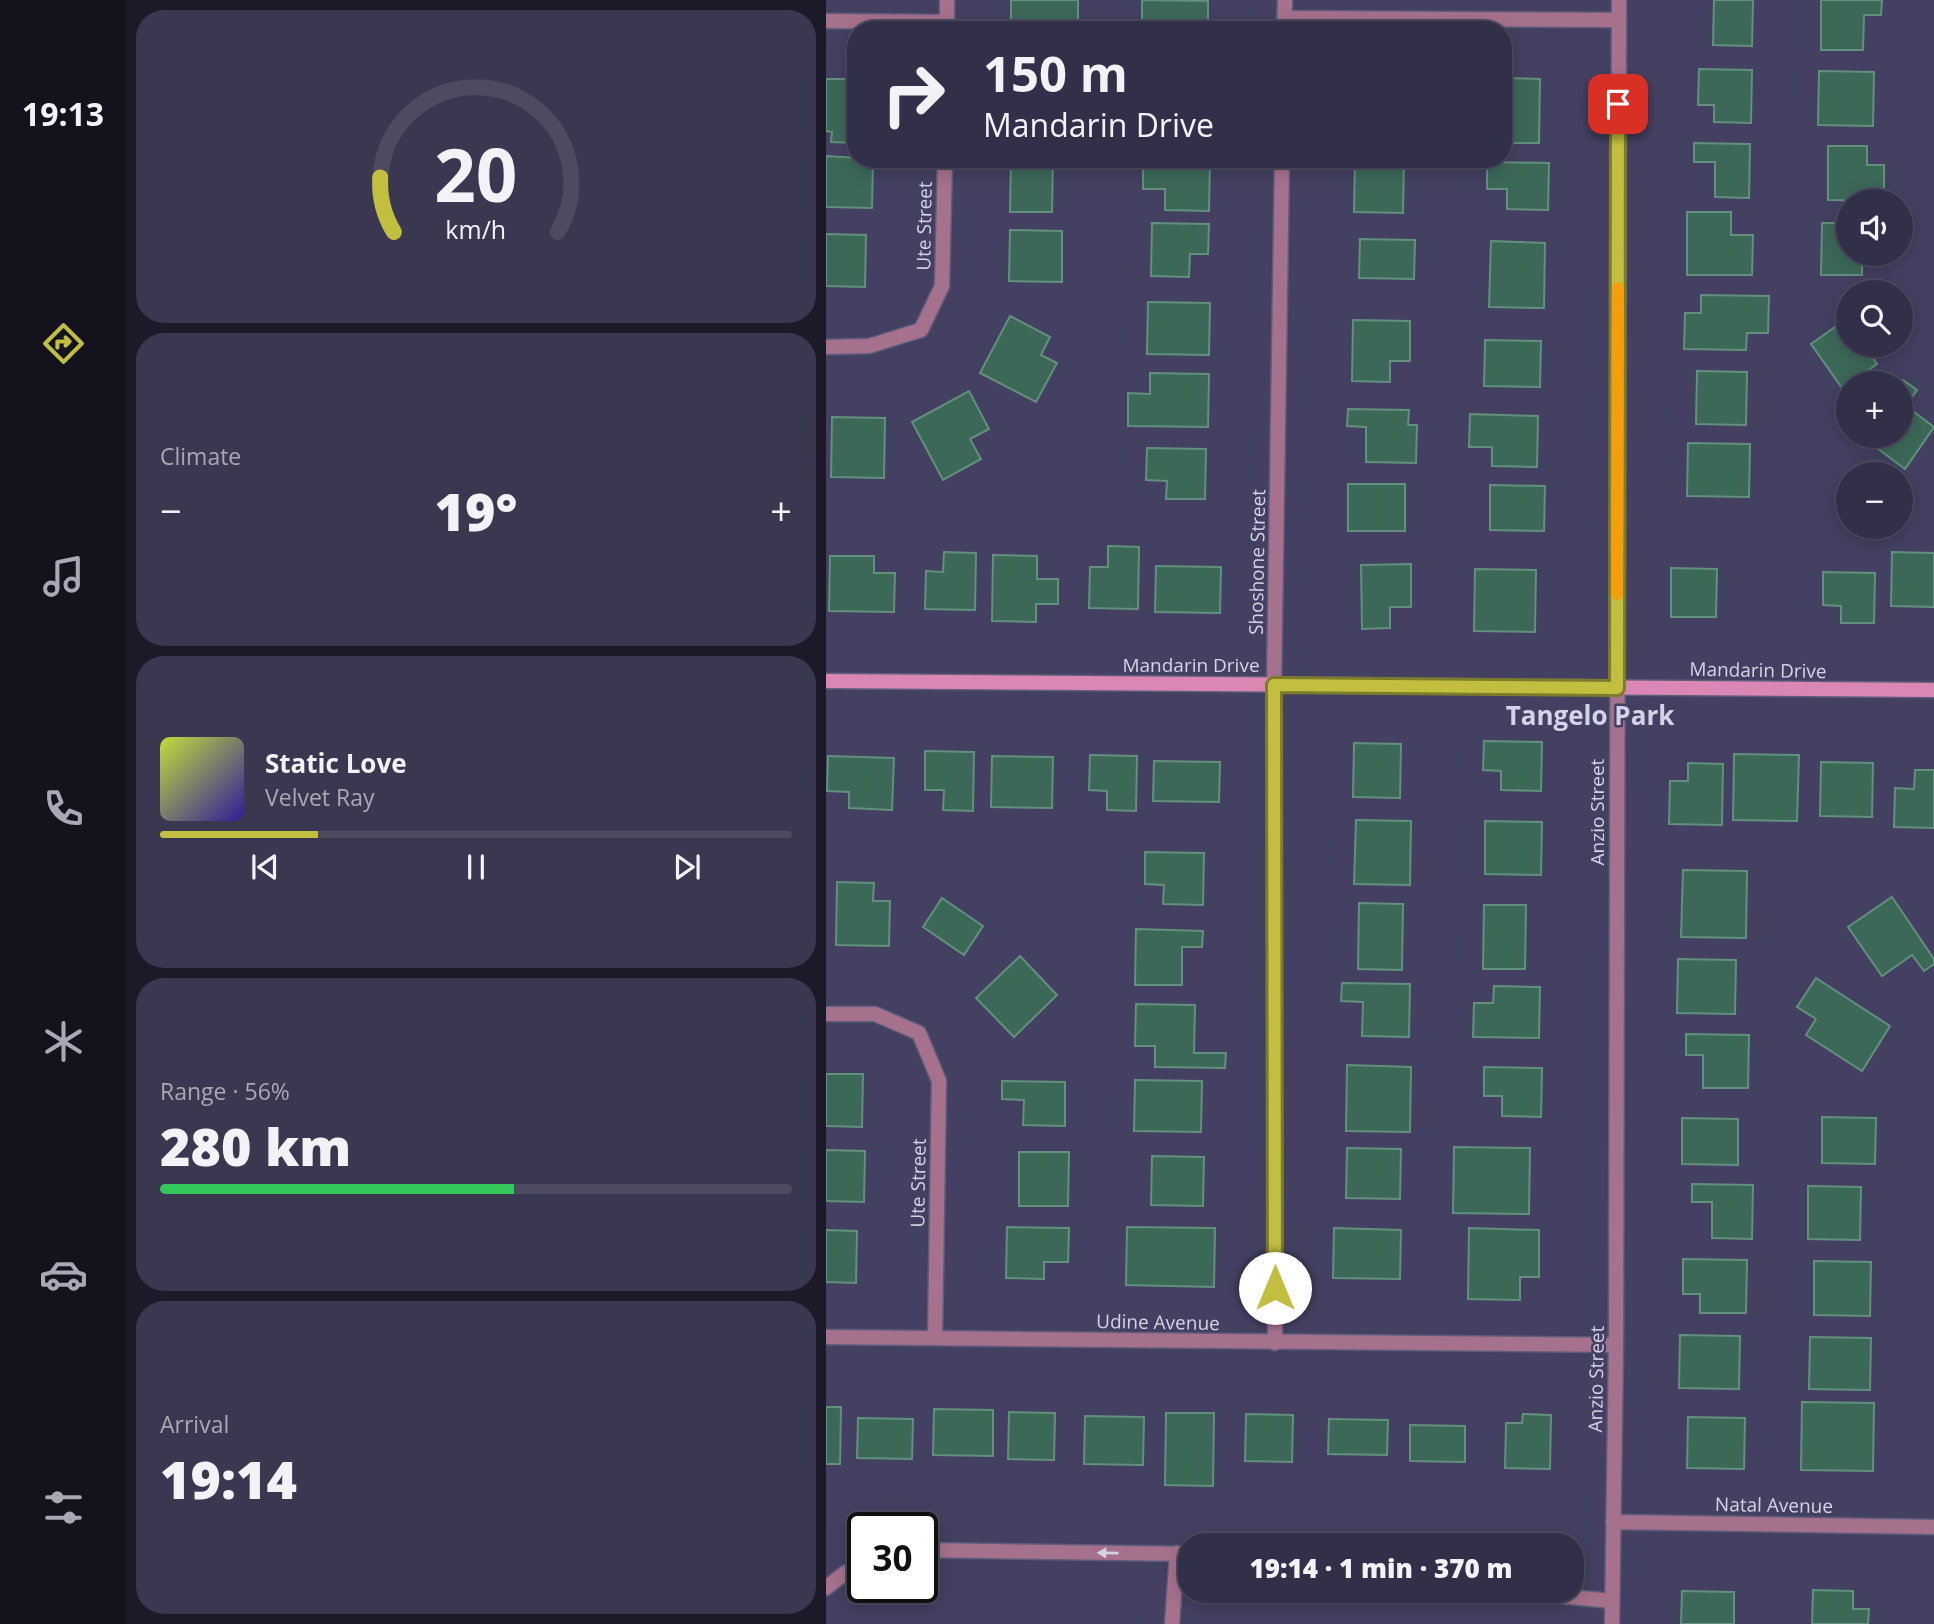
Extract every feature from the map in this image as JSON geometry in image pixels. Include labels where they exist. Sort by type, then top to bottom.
[{"type":"street","points":[[947,0],[947,21]]},
{"type":"street","points":[[1285,0],[1285,21]]},
{"type":"street","name":"Anzio Street","points":[[1612,1624],[1616,1345],[1619,0]]},
{"type":"street","points":[[1512,21],[1619,20]]},
{"type":"street","points":[[826,22],[847,23]]},
{"type":"street","name":"Ute Street","points":[[826,347],[869,346],[921,330],[942,285],[945,168]]},
{"type":"street","name":"Shoshone Street","points":[[1275,1343],[1274,685],[1282,168]]},
{"type":"street","name":"Mandarin Drive","points":[[826,681],[1934,690]]},
{"type":"street","name":"Ute Street","points":[[826,1014],[875,1014],[919,1032],[939,1081],[934,1337]]},
{"type":"street","name":"Udine Avenue","points":[[826,1336],[1616,1345]]},
{"type":"street","name":"Natal Avenue","points":[[1613,1522],[1934,1527]]},
{"type":"street","points":[[938,1550],[1178,1554]]},
{"type":"street","points":[[826,1588],[847,1572]]},
{"type":"street","points":[[1172,1624],[1178,1586]]},
{"type":"street","points":[[1584,1598],[1612,1601]]},
{"type":"building","points":[[1011,0],[1078,0],[1078,21],[1011,21]]},
{"type":"building","points":[[1142,0],[1208,1],[1208,21],[1142,21]]},
{"type":"building","points":[[1714,0],[1753,0],[1752,46],[1713,45]]},
{"type":"building","points":[[1821,0],[1882,0],[1881,15],[1864,15],[1863,50],[1821,50]]},
{"type":"building","points":[[1699,69],[1752,70],[1751,123],[1714,122],[1714,105],[1698,105]]},
{"type":"building","points":[[1819,71],[1874,72],[1873,126],[1818,125]]},
{"type":"building","points":[[1512,78],[1540,79],[1539,143],[1512,143]]},
{"type":"building","points":[[826,79],[847,79],[847,143],[831,142],[832,132],[826,131]]},
{"type":"building","points":[[1694,143],[1750,144],[1749,198],[1715,197],[1715,162],[1694,162]]},
{"type":"building","points":[[1828,146],[1867,146],[1867,165],[1884,165],[1884,189],[1836,189],[1836,200],[1828,200]]},
{"type":"building","points":[[826,156],[847,157],[847,168],[873,168],[872,208],[826,207]]},
{"type":"building","points":[[1512,162],[1549,163],[1548,210],[1507,209],[1507,189],[1487,189],[1487,168],[1512,168]]},
{"type":"building","points":[[1011,168],[1053,168],[1052,212],[1010,212]]},
{"type":"building","points":[[1143,168],[1210,168],[1209,211],[1165,210],[1165,189],[1143,189]]},
{"type":"building","points":[[1355,168],[1404,168],[1403,213],[1354,212]]},
{"type":"building","points":[[1687,212],[1731,212],[1731,235],[1753,235],[1752,275],[1687,275]]},
{"type":"building","points":[[1152,223],[1209,224],[1208,254],[1190,254],[1189,277],[1151,276]]},
{"type":"building","points":[[1822,223],[1836,223],[1836,266],[1862,266],[1862,275],[1821,275]]},
{"type":"building","points":[[1010,230],[1062,231],[1062,282],[1009,281]]},
{"type":"building","points":[[826,234],[866,235],[865,287],[826,286]]},
{"type":"building","points":[[1360,239],[1415,240],[1414,279],[1359,278]]},
{"type":"building","points":[[1491,241],[1545,243],[1544,308],[1489,307]]},
{"type":"building","points":[[1701,295],[1769,296],[1768,333],[1747,333],[1746,350],[1684,349],[1685,313],[1701,313]]},
{"type":"building","points":[[1148,302],[1210,303],[1209,355],[1147,354]]},
{"type":"building","points":[[1010,316],[1050,337],[1041,355],[1057,363],[1036,402],[980,373]]},
{"type":"building","points":[[1353,320],[1410,321],[1410,361],[1390,361],[1390,382],[1352,381]]},
{"type":"building","points":[[1836,326],[1836,357],[1872,357],[1877,364],[1867,371],[1836,371],[1836,379],[1811,344]]},
{"type":"building","points":[[1485,340],[1541,341],[1540,387],[1484,386]]},
{"type":"building","points":[[1697,371],[1747,372],[1746,425],[1696,424]]},
{"type":"building","points":[[1150,373],[1209,374],[1208,427],[1128,426],[1128,393],[1150,394]]},
{"type":"building","points":[[969,391],[989,429],[970,439],[981,459],[943,480],[912,422]]},
{"type":"building","points":[[1348,409],[1409,410],[1408,425],[1417,425],[1416,463],[1366,462],[1366,427],[1347,426]]},
{"type":"building","points":[[1913,411],[1934,427],[1910,462],[1896,462],[1877,448],[1913,448]]},
{"type":"building","points":[[1470,414],[1538,416],[1537,467],[1492,466],[1492,447],[1469,447]]},
{"type":"building","points":[[832,417],[885,418],[884,478],[831,477]]},
{"type":"building","points":[[1688,443],[1750,444],[1749,497],[1687,496]]},
{"type":"building","points":[[1147,448],[1206,449],[1205,499],[1166,499],[1167,481],[1146,480]]},
{"type":"building","points":[[1348,484],[1405,484],[1405,531],[1348,531]]},
{"type":"building","points":[[1490,485],[1545,486],[1544,531],[1490,530]]},
{"type":"building","points":[[1108,546],[1139,547],[1138,609],[1089,608],[1090,567],[1108,567]]},
{"type":"building","points":[[944,552],[976,553],[975,610],[925,609],[926,571],[943,572]]},
{"type":"building","points":[[1892,552],[1934,553],[1934,607],[1891,606]]},
{"type":"building","points":[[993,555],[1037,556],[1037,579],[1058,579],[1058,604],[1036,604],[1036,622],[992,621]]},
{"type":"building","points":[[830,556],[874,556],[874,573],[895,573],[894,612],[829,611]]},
{"type":"building","points":[[1411,564],[1411,607],[1390,607],[1390,628],[1362,629],[1361,565]]},
{"type":"building","points":[[1156,566],[1221,567],[1220,613],[1155,612]]},
{"type":"building","points":[[1671,568],[1717,569],[1716,617],[1671,617]]},
{"type":"building","points":[[1475,569],[1536,570],[1535,632],[1474,631]]},
{"type":"building","points":[[1823,572],[1875,573],[1874,623],[1841,623],[1841,606],[1823,605]]},
{"type":"building","points":[[1484,741],[1542,742],[1541,791],[1501,790],[1501,771],[1483,770]]},
{"type":"building","points":[[1354,743],[1401,744],[1400,798],[1353,797]]},
{"type":"building","points":[[925,751],[974,752],[973,811],[943,810],[944,790],[925,790]]},
{"type":"building","points":[[1734,754],[1799,755],[1797,821],[1733,820]]},
{"type":"building","points":[[1090,755],[1137,756],[1136,811],[1107,810],[1107,791],[1089,790]]},
{"type":"building","points":[[828,756],[894,758],[892,810],[849,808],[849,792],[827,791]]},
{"type":"building","points":[[992,756],[1053,757],[1052,808],[991,807]]},
{"type":"building","points":[[1154,761],[1220,762],[1219,802],[1153,801]]},
{"type":"building","points":[[1821,762],[1873,763],[1872,817],[1820,816]]},
{"type":"building","points":[[1688,763],[1723,764],[1722,825],[1669,824],[1670,781],[1688,781]]},
{"type":"building","points":[[1915,770],[1934,770],[1934,828],[1894,827],[1895,788],[1914,789]]},
{"type":"building","points":[[1356,820],[1411,821],[1410,885],[1354,884]]},
{"type":"building","points":[[1485,821],[1542,822],[1541,875],[1485,874]]},
{"type":"building","points":[[1145,852],[1204,853],[1203,905],[1163,904],[1164,885],[1145,884]]},
{"type":"building","points":[[1683,870],[1747,871],[1746,938],[1681,937]]},
{"type":"building","points":[[837,882],[874,883],[873,901],[890,901],[889,946],[836,945]]},
{"type":"building","points":[[1892,897],[1934,959],[1934,964],[1924,971],[1912,955],[1882,976],[1848,927]]},
{"type":"building","points":[[942,898],[983,926],[964,955],[923,927]]},
{"type":"building","points":[[1359,903],[1403,904],[1402,970],[1358,969]]},
{"type":"building","points":[[1484,905],[1526,905],[1525,969],[1483,969]]},
{"type":"building","points":[[1136,929],[1203,931],[1202,947],[1182,947],[1182,985],[1135,985]]},
{"type":"building","points":[[1020,956],[1057,995],[1014,1037],[976,998]]},
{"type":"building","points":[[1678,959],[1736,960],[1735,1014],[1677,1013]]},
{"type":"building","points":[[1816,978],[1890,1026],[1862,1071],[1806,1035],[1816,1019],[1797,1007]]},
{"type":"building","points":[[1342,983],[1410,984],[1409,1037],[1362,1036],[1363,1002],[1341,1001]]},
{"type":"building","points":[[1494,986],[1540,987],[1539,1038],[1473,1037],[1474,1003],[1493,1003]]},
{"type":"building","points":[[1136,1004],[1195,1005],[1194,1053],[1226,1053],[1225,1068],[1155,1067],[1155,1046],[1135,1046]]},
{"type":"building","points":[[1686,1034],[1749,1035],[1748,1088],[1703,1088],[1703,1055],[1686,1055]]},
{"type":"building","points":[[1347,1065],[1411,1067],[1410,1132],[1346,1131]]},
{"type":"building","points":[[1484,1067],[1542,1068],[1541,1117],[1502,1116],[1502,1096],[1484,1096]]},
{"type":"building","points":[[826,1074],[863,1074],[862,1127],[826,1126]]},
{"type":"building","points":[[1135,1080],[1202,1081],[1201,1132],[1134,1131]]},
{"type":"building","points":[[1002,1081],[1065,1082],[1065,1126],[1023,1125],[1024,1100],[1002,1099]]},
{"type":"building","points":[[1822,1117],[1876,1118],[1875,1164],[1822,1163]]},
{"type":"building","points":[[1682,1118],[1738,1119],[1738,1165],[1682,1164]]},
{"type":"building","points":[[1454,1147],[1530,1148],[1529,1214],[1453,1213]]},
{"type":"building","points":[[1347,1148],[1401,1149],[1400,1199],[1346,1198]]},
{"type":"building","points":[[826,1150],[865,1151],[864,1202],[826,1201]]},
{"type":"building","points":[[1019,1152],[1069,1152],[1068,1206],[1019,1206]]},
{"type":"building","points":[[1152,1156],[1204,1157],[1203,1206],[1151,1205]]},
{"type":"building","points":[[1692,1184],[1753,1185],[1752,1239],[1712,1238],[1712,1202],[1692,1202]]},
{"type":"building","points":[[1808,1186],[1861,1187],[1860,1240],[1808,1239]]},
{"type":"building","points":[[1007,1227],[1069,1228],[1068,1262],[1044,1262],[1044,1279],[1006,1278]]},
{"type":"building","points":[[1127,1227],[1215,1228],[1214,1287],[1126,1285]]},
{"type":"building","points":[[1334,1228],[1401,1230],[1400,1279],[1333,1278]]},
{"type":"building","points":[[1469,1228],[1539,1230],[1539,1277],[1520,1277],[1520,1300],[1468,1299]]},
{"type":"building","points":[[826,1230],[857,1231],[856,1283],[826,1282]]},
{"type":"building","points":[[1683,1259],[1747,1260],[1746,1313],[1700,1313],[1700,1294],[1683,1294]]},
{"type":"building","points":[[1814,1261],[1871,1262],[1870,1316],[1814,1315]]},
{"type":"building","points":[[1680,1335],[1740,1336],[1739,1389],[1679,1388]]},
{"type":"building","points":[[1810,1337],[1871,1338],[1870,1390],[1809,1389]]},
{"type":"building","points":[[1802,1402],[1874,1403],[1873,1471],[1801,1470]]},
{"type":"building","points":[[826,1407],[841,1407],[840,1464],[826,1464]]},
{"type":"building","points":[[934,1409],[993,1410],[993,1456],[933,1455]]},
{"type":"building","points":[[1009,1412],[1055,1413],[1054,1460],[1008,1459]]},
{"type":"building","points":[[1166,1413],[1214,1413],[1213,1486],[1165,1485]]},
{"type":"building","points":[[1246,1414],[1293,1415],[1292,1462],[1245,1461]]},
{"type":"building","points":[[1523,1414],[1551,1415],[1550,1469],[1505,1468],[1506,1423],[1522,1423]]},
{"type":"building","points":[[1085,1416],[1144,1417],[1143,1465],[1084,1464]]},
{"type":"building","points":[[1688,1417],[1745,1418],[1744,1469],[1687,1468]]},
{"type":"building","points":[[858,1418],[913,1419],[912,1459],[857,1458]]},
{"type":"building","points":[[1329,1419],[1388,1420],[1387,1455],[1328,1454]]},
{"type":"building","points":[[1410,1425],[1465,1426],[1465,1462],[1410,1461]]},
{"type":"building","points":[[1813,1590],[1853,1591],[1853,1609],[1869,1609],[1868,1624],[1812,1624]]},
{"type":"building","points":[[1682,1591],[1734,1592],[1734,1624],[1681,1624]]},
{"type":"slow traffic","points":[[1617,594],[1618,288]]},
{"type":"district","name":"Tangelo Park","points":[[1590,716]]},
{"type":"route","points":[[1275,1288],[1274,685],[1617,688],[1618,104]]}]
